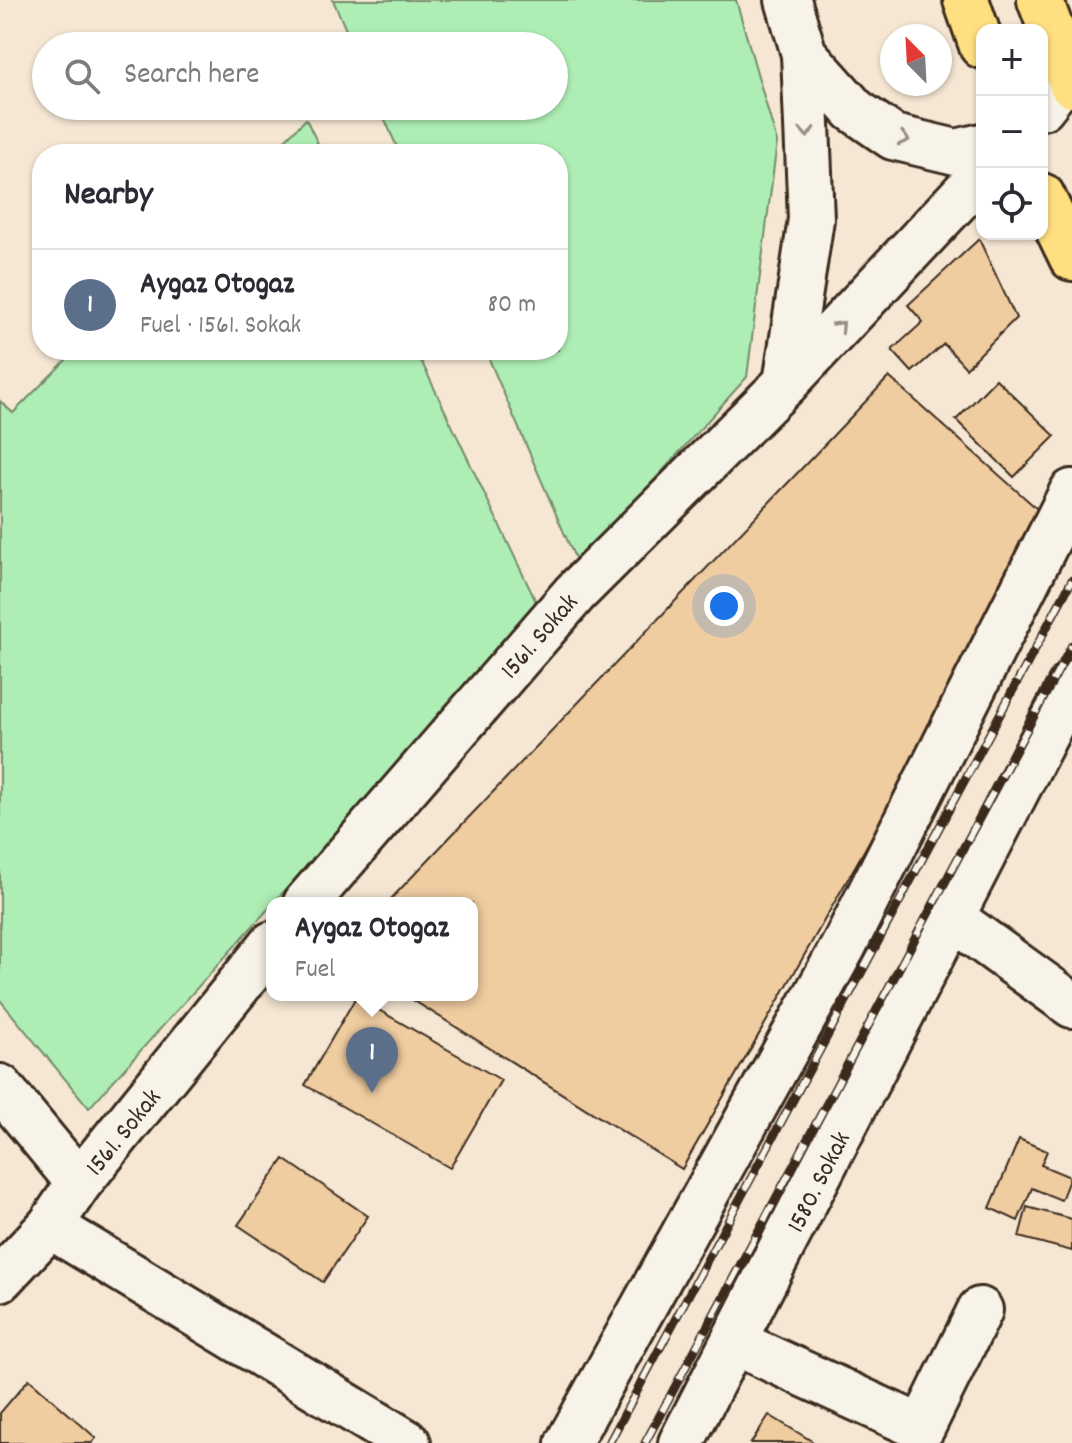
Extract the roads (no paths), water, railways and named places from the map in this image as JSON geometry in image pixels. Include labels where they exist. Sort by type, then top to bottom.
[{"type":"main road","points":[[966,0],[976,29]]},
{"type":"main road","points":[[1040,0],[1063,84]]},
{"type":"main road","points":[[1048,208],[1072,258]]},
{"type":"street","points":[[786,383],[811,219],[804,54],[788,0]]},
{"type":"street","points":[[804,54],[854,110],[893,137],[956,152],[976,147]]},
{"type":"street","name":"1561. Sokak","points":[[311,897],[567,601],[786,383],[976,180]]},
{"type":"street","points":[[568,1443],[843,947],[1072,492]]},
{"type":"street","name":"1580. Sokak","points":[[681,1443],[1072,683]]},
{"type":"street","points":[[952,918],[1072,1005]]},
{"type":"street","name":"1561. Sokak","points":[[0,1279],[50,1226],[79,1183],[266,951]]},
{"type":"street","points":[[0,1087],[79,1183]]},
{"type":"street","points":[[50,1226],[408,1443]]},
{"type":"street","points":[[734,1342],[922,1428],[980,1310]]},
{"type":"railway","points":[[609,1443],[1072,580]]},
{"type":"railway","points":[[645,1443],[1072,645]]},
{"type":"place","name":"Aygaz Otogaz","points":[[372,1093]]}]
